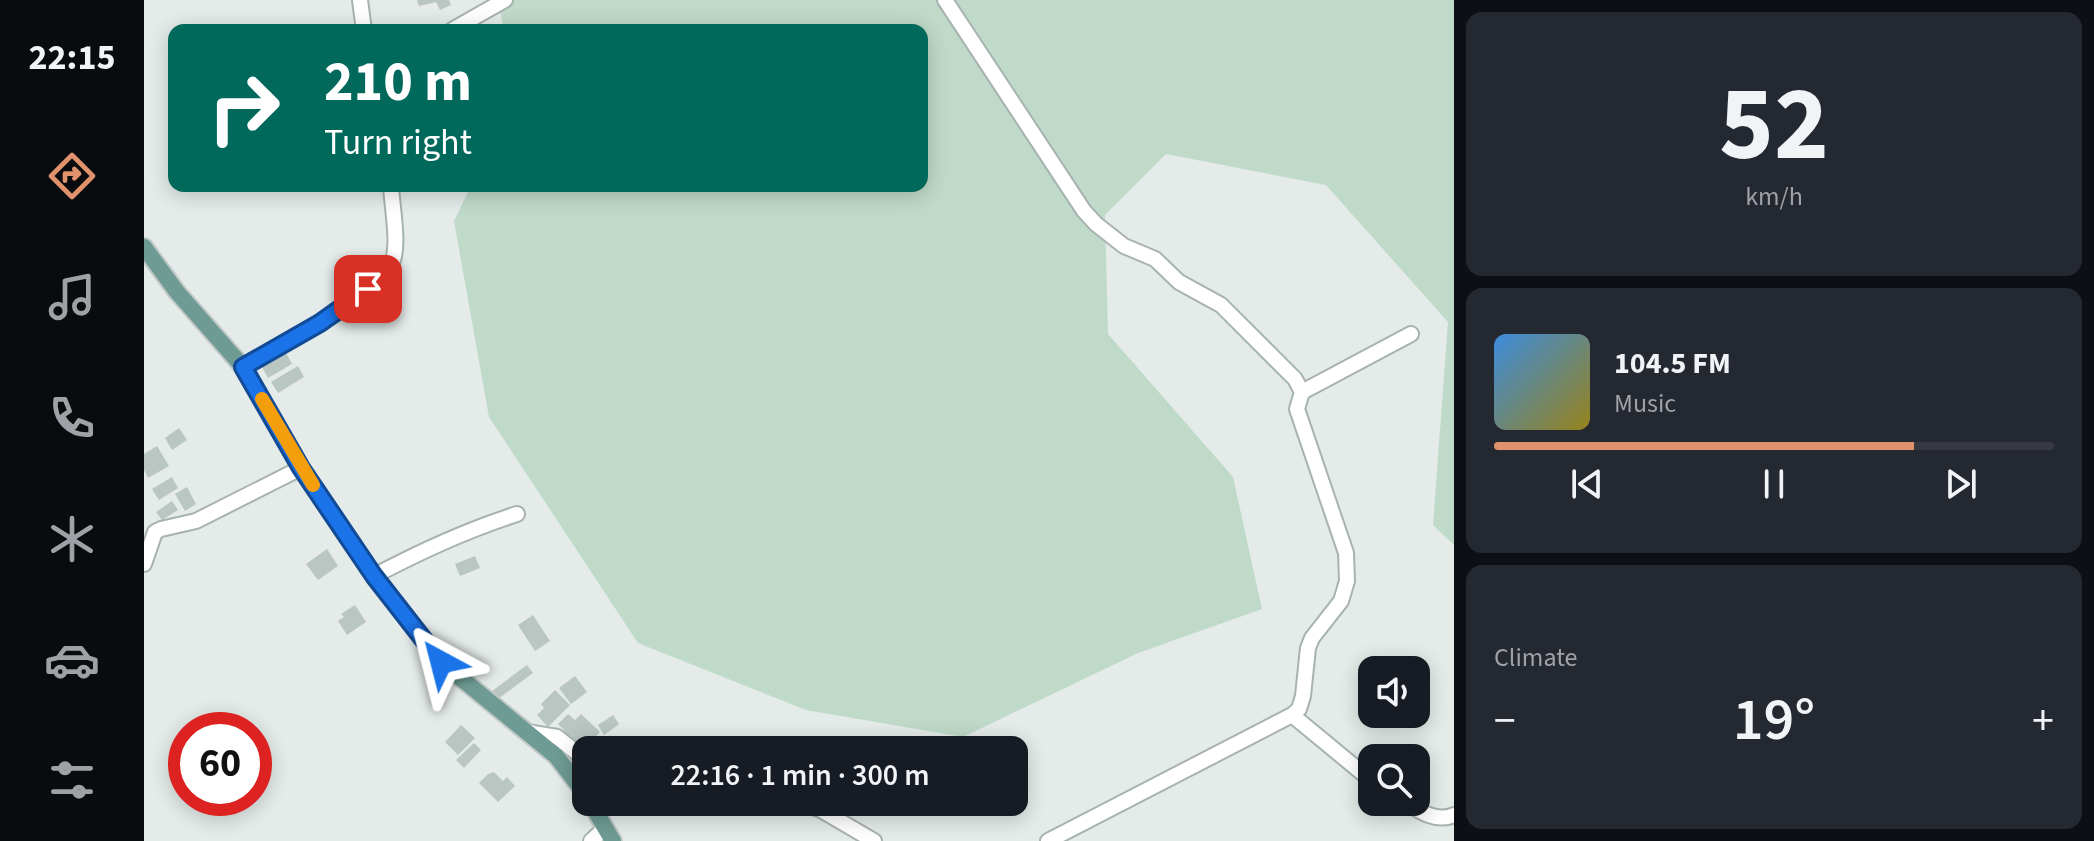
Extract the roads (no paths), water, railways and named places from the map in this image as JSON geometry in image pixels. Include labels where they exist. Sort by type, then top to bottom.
[{"type":"main road","points":[[144,247],[177,292],[243,367],[301,468],[374,576],[441,662],[556,756],[572,777]]},
{"type":"main road","points":[[598,816],[609,835]]},
{"type":"street","points":[[360,0],[363,24]]},
{"type":"street","points":[[463,24],[505,0]]},
{"type":"street","points":[[945,0],[1084,211],[1096,224],[1124,246],[1155,259],[1179,282],[1221,305],[1295,379],[1302,392],[1297,409],[1346,553],[1347,581],[1341,601],[1312,638],[1308,648],[1299,709],[1048,841]]},
{"type":"street","points":[[243,367],[320,323],[388,272],[395,254],[391,192]]},
{"type":"street","points":[[1302,392],[1411,334]]},
{"type":"street","points":[[144,564],[155,532],[196,521],[301,468]]},
{"type":"street","points":[[374,576],[445,540],[517,514]]},
{"type":"street","points":[[1292,715],[1358,769]]},
{"type":"street","points":[[524,732],[557,737],[572,749]]},
{"type":"street","points":[[1430,816],[1449,818],[1454,815]]},
{"type":"street","points":[[831,816],[874,841]]},
{"type":"street","points":[[591,841],[609,835]]}]
